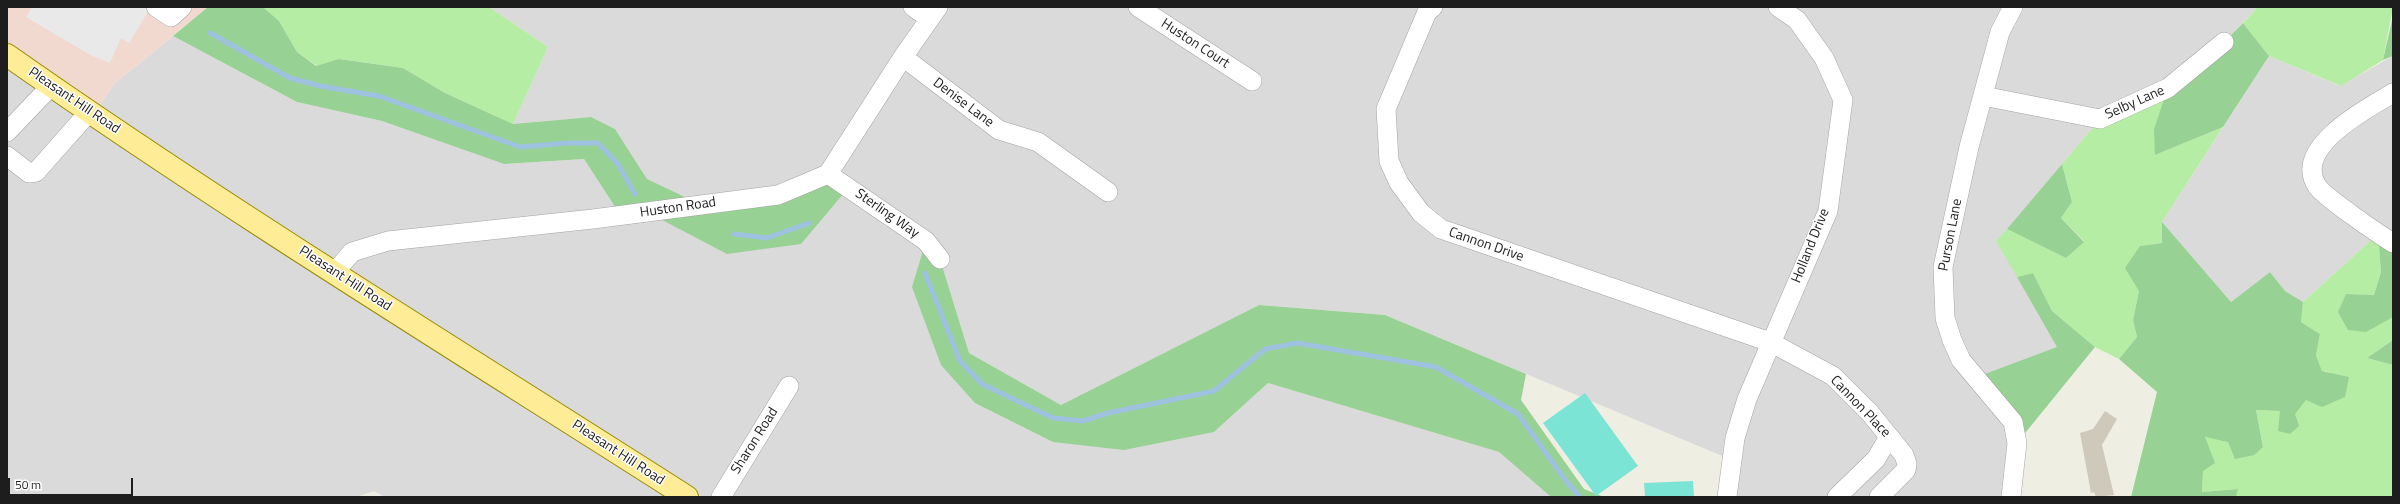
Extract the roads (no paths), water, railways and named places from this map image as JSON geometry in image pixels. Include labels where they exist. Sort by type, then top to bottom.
[{"type":"main road","name":"Pleasant Hill Road","points":[[7,55],[90,112],[336,272],[687,497]]},
{"type":"street","points":[[156,7],[172,17],[182,7]]},
{"type":"street","points":[[828,174],[903,57],[934,13],[913,7]]},
{"type":"street","name":"Huston Court","points":[[1138,7],[1252,81]]},
{"type":"street","name":"Cannon Drive","points":[[1433,7],[1428,12],[1386,109],[1389,161],[1399,184],[1421,213],[1442,229],[1770,342]]},
{"type":"street","name":"Holland Drive","points":[[1727,497],[1735,438],[1747,399],[1770,342],[1828,211],[1842,100],[1819,52],[1797,20],[1778,7]]},
{"type":"street","name":"Purson Lane","points":[[2006,12],[1969,147],[1943,267],[1945,318],[1961,360],[2013,422],[2017,443],[2011,497]]},
{"type":"street","name":"Selby Lane","points":[[1983,96],[2100,119],[2168,88],[2224,42]]},
{"type":"street","name":"Denise Lane","points":[[903,57],[999,130],[1038,142],[1108,192]]},
{"type":"street","points":[[7,132],[51,86]]},
{"type":"street","points":[[2393,93],[2348,120],[2332,132],[2320,150],[2312,169],[2317,186],[2378,234],[2393,243]]},
{"type":"street","points":[[7,156],[29,173],[36,172],[90,112]]},
{"type":"street","name":"Sterling Way","points":[[828,174],[926,241],[940,259]]},
{"type":"street","name":"Huston Road","points":[[336,272],[352,252],[388,241],[594,219],[778,195],[828,174]]},
{"type":"street","name":"Cannon Place","points":[[1770,342],[1834,376],[1870,413],[1904,455],[1907,464],[1906,470],[1879,497]]},
{"type":"street","name":"Sharon Road","points":[[721,497],[789,386]]},
{"type":"street","points":[[1837,497],[1876,459],[1889,437]]},
{"type":"waterway","points":[[210,33],[290,78],[320,86],[379,96],[520,147],[568,143],[598,143],[618,164],[635,194]]},
{"type":"waterway","points":[[734,234],[767,238],[809,223]]},
{"type":"waterway","points":[[925,273],[960,361],[982,384],[1053,418],[1083,421],[1108,413],[1214,391],[1265,349],[1297,343],[1436,367],[1518,414],[1566,481],[1580,497]]}]
